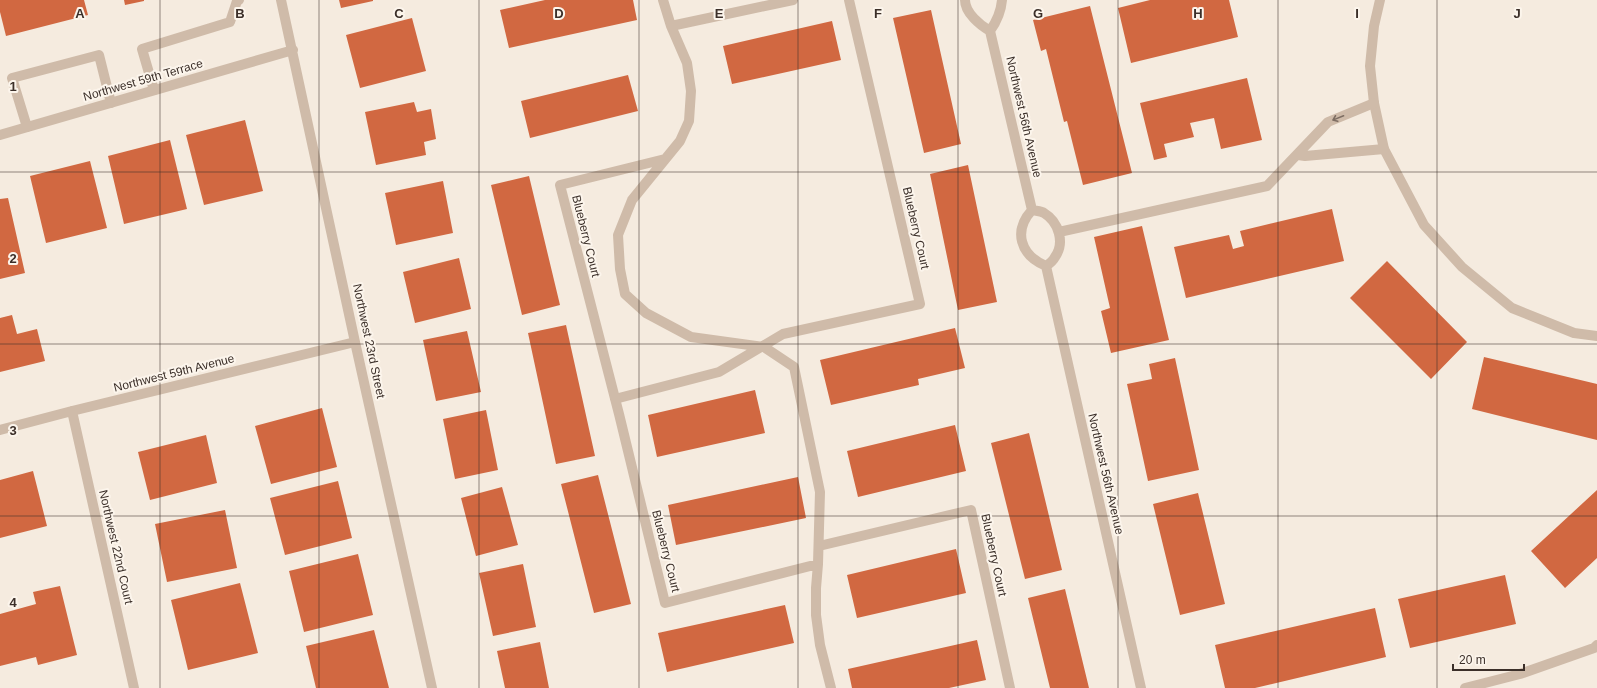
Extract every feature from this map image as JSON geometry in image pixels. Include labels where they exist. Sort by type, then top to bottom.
[{"type":"street","points":[[154,90],[142,49],[230,22],[237,1],[239,0]]},
{"type":"street","name":"Northwest 23rd Street","points":[[282,0],[355,342],[432,688]]},
{"type":"street","name":"Blueberry Court","points":[[663,0],[687,63],[691,91],[689,121],[680,141],[632,200],[618,235],[620,269],[625,294],[646,313],[691,337],[764,347],[794,367],[820,492],[816,615],[820,645],[831,688]]},
{"type":"street","points":[[672,26],[793,0]]},
{"type":"street","name":"Blueberry Court","points":[[615,399],[719,372],[764,347],[783,334],[920,304],[849,0]]},
{"type":"street","points":[[965,0],[965,3],[972,16],[990,31],[999,16],[1002,0]]},
{"type":"street","points":[[1380,0],[1374,26],[1370,66],[1374,103],[1384,149],[1424,225],[1462,267],[1512,308],[1574,333],[1597,336]]},
{"type":"street","name":"Northwest 56th Avenue","points":[[990,31],[1032,210]]},
{"type":"street","name":"Northwest 59th Terrace","points":[[0,135],[293,50]]},
{"type":"street","points":[[27,128],[12,78],[99,55],[111,103]]},
{"type":"street","points":[[1059,232],[1267,186],[1328,122],[1374,103]]},
{"type":"street","points":[[1298,155],[1320,155],[1384,149]]},
{"type":"street","name":"Blueberry Court","points":[[665,159],[560,185],[615,399],[665,604],[818,564]]},
{"type":"street","points":[[1032,210],[1044,213],[1053,220],[1059,232],[1059,246],[1056,257],[1046,266],[1036,262],[1028,253],[1022,242],[1021,228],[1025,218],[1032,210]]},
{"type":"street","name":"Northwest 56th Avenue","points":[[1046,266],[1141,688]]},
{"type":"street","name":"Northwest 59th Avenue","points":[[0,430],[355,342]]},
{"type":"street","name":"Northwest 22nd Court","points":[[72,411],[134,688]]},
{"type":"street","name":"Blueberry Court","points":[[819,546],[971,510],[1010,688]]},
{"type":"street","points":[[1465,688],[1520,674],[1596,647]]},
{"type":"building","points":[[0,0],[84,0],[88,15],[6,36],[0,12]]},
{"type":"building","points":[[124,0],[144,0],[144,1],[125,5]]},
{"type":"building","points":[[339,0],[373,0],[373,1],[341,8]]},
{"type":"building","points":[[545,0],[633,0],[637,20],[509,48],[500,10]]},
{"type":"building","points":[[1150,0],[1229,0],[1238,37],[1131,63],[1118,8]]},
{"type":"building","points":[[1090,6],[1132,173],[1083,185],[1067,121],[1064,122],[1046,49],[1041,51],[1033,20]]},
{"type":"building","points":[[931,10],[961,144],[924,153],[893,18]]},
{"type":"building","points":[[412,18],[426,71],[360,88],[346,35]]},
{"type":"building","points":[[832,21],[841,60],[732,84],[723,46]]},
{"type":"building","points":[[628,75],[638,111],[530,138],[521,101]]},
{"type":"building","points":[[1247,78],[1262,140],[1221,149],[1214,118],[1190,123],[1194,137],[1164,144],[1167,157],[1154,160],[1140,103]]},
{"type":"building","points":[[414,102],[417,112],[431,109],[436,139],[424,142],[426,155],[376,165],[365,112]]},
{"type":"building","points":[[245,120],[263,191],[204,205],[186,135]]},
{"type":"building","points":[[170,140],[187,209],[124,224],[108,156]]},
{"type":"building","points":[[90,161],[107,228],[46,243],[30,176]]},
{"type":"building","points":[[968,165],[997,302],[958,310],[930,174]]},
{"type":"building","points":[[529,176],[560,305],[522,315],[491,185]]},
{"type":"building","points":[[443,181],[453,233],[396,245],[385,193]]},
{"type":"building","points":[[8,198],[25,273],[0,279],[0,199]]},
{"type":"building","points":[[1332,209],[1344,261],[1186,298],[1174,247],[1229,235],[1233,249],[1244,246],[1240,231]]},
{"type":"building","points":[[1142,226],[1169,340],[1111,353],[1101,311],[1110,308],[1094,237]]},
{"type":"building","points":[[459,258],[471,309],[415,323],[403,272]]},
{"type":"building","points":[[1387,261],[1467,342],[1431,379],[1350,298]]},
{"type":"building","points":[[12,315],[17,334],[37,329],[45,361],[0,372],[0,318]]},
{"type":"building","points":[[566,325],[595,456],[556,464],[528,333]]},
{"type":"building","points":[[955,328],[965,368],[918,379],[919,385],[831,405],[820,360]]},
{"type":"building","points":[[467,331],[481,392],[436,401],[423,340]]},
{"type":"building","points":[[1484,357],[1597,384],[1597,440],[1472,409]]},
{"type":"building","points":[[1175,358],[1199,470],[1148,481],[1127,384],[1152,379],[1149,364]]},
{"type":"building","points":[[755,390],[765,433],[657,457],[648,415]]},
{"type":"building","points":[[322,408],[337,467],[271,484],[255,426]]},
{"type":"building","points":[[486,410],[498,470],[455,479],[443,419]]},
{"type":"building","points":[[955,425],[966,471],[858,497],[847,451]]},
{"type":"building","points":[[1029,433],[1062,570],[1025,579],[991,443]]},
{"type":"building","points":[[206,435],[217,483],[150,500],[138,452]]},
{"type":"building","points":[[33,471],[47,526],[0,538],[0,480]]},
{"type":"building","points":[[598,475],[631,604],[594,613],[561,484]]},
{"type":"building","points":[[798,477],[806,518],[676,545],[668,505]]},
{"type":"building","points":[[338,481],[352,538],[285,555],[270,498]]},
{"type":"building","points":[[502,487],[518,545],[476,556],[461,498]]},
{"type":"building","points":[[1597,490],[1597,558],[1565,588],[1531,551]]},
{"type":"building","points":[[1198,493],[1225,604],[1180,615],[1153,504]]},
{"type":"building","points":[[225,510],[237,568],[167,582],[155,524]]},
{"type":"building","points":[[956,549],[966,593],[857,618],[847,575]]},
{"type":"building","points":[[358,554],[373,615],[304,632],[289,571]]},
{"type":"building","points":[[523,564],[536,627],[493,636],[479,573]]},
{"type":"building","points":[[1505,575],[1516,624],[1410,648],[1398,599]]},
{"type":"building","points":[[240,583],[258,653],[188,670],[171,600]]},
{"type":"building","points":[[60,586],[77,655],[38,665],[36,657],[0,666],[0,614],[36,604],[33,592]]},
{"type":"building","points":[[1065,589],[1089,688],[1050,688],[1028,598]]},
{"type":"building","points":[[785,605],[794,643],[667,672],[658,633]]},
{"type":"building","points":[[1375,608],[1386,657],[1255,688],[1225,688],[1215,645]]},
{"type":"building","points":[[374,630],[389,688],[316,688],[306,646]]},
{"type":"building","points":[[977,640],[986,680],[949,688],[852,688],[848,669]]},
{"type":"building","points":[[540,642],[549,688],[505,688],[497,651]]}]
